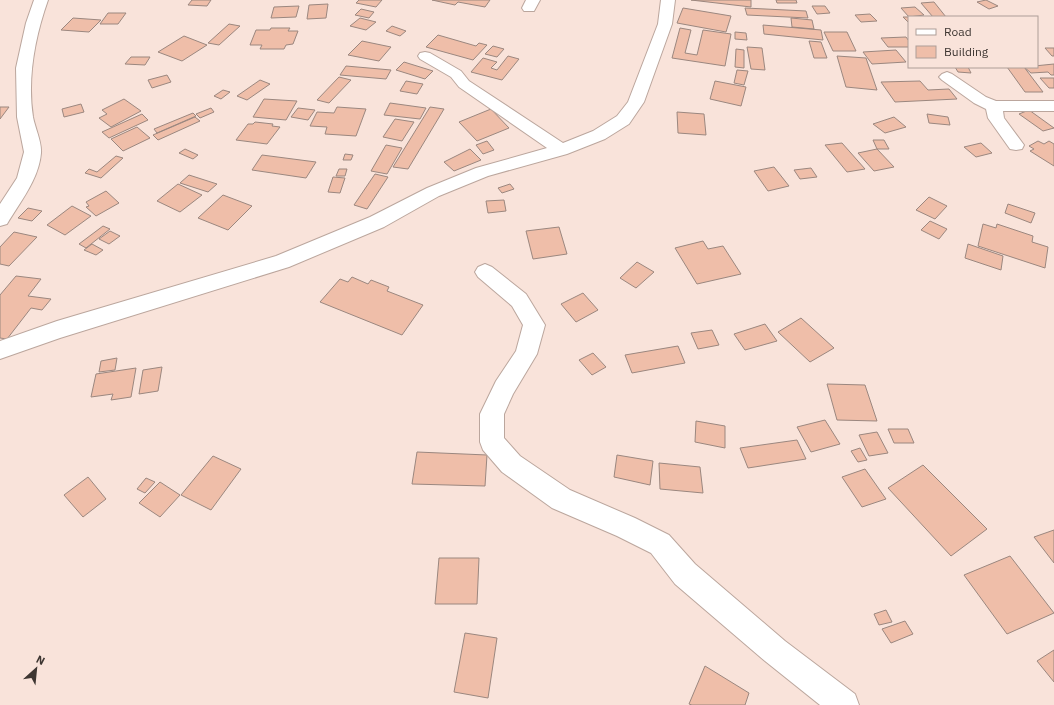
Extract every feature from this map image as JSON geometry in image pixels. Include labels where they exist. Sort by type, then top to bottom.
[{"type":"street","points":[[0,219],[26,178],[33,152],[25,118],[24,68],[33,23],[41,0]]},
{"type":"street","points":[[0,350],[57,330],[282,262],[376,222],[433,192],[482,172],[561,150],[599,135],[623,120],[636,102],[665,24],[668,0]]},
{"type":"street","points":[[425,56],[456,74],[464,84],[561,150]]},
{"type":"street","points":[[947,76],[980,100],[994,106],[1054,106]]},
{"type":"street","points":[[994,106],[996,118],[1016,145]]},
{"type":"street","points":[[486,272],[519,300],[534,325],[526,354],[504,388],[492,414],[492,442],[511,464],[561,499],[626,527],[660,544],[685,574],[775,651],[844,705]]},
{"type":"building","points":[[192,0],[211,0],[207,6],[188,5]]},
{"type":"building","points":[[359,0],[382,0],[376,7],[356,3]]},
{"type":"building","points":[[432,0],[490,0],[485,7],[458,2],[455,5]]},
{"type":"building","points":[[691,0],[751,0],[751,7]]},
{"type":"building","points":[[776,0],[796,0],[797,3],[777,3]]},
{"type":"building","points":[[986,0],[998,6],[989,9],[977,2]]},
{"type":"building","points":[[934,2],[945,16],[932,16],[921,3]]},
{"type":"building","points":[[328,4],[326,18],[307,19],[309,5]]},
{"type":"building","points":[[299,6],[296,17],[271,18],[274,7]]},
{"type":"building","points":[[812,6],[825,6],[830,13],[817,14]]},
{"type":"building","points":[[915,7],[924,15],[908,16],[901,8]]},
{"type":"building","points":[[683,8],[731,16],[726,32],[677,23]]},
{"type":"building","points":[[745,8],[806,11],[808,18],[747,15]]},
{"type":"building","points":[[361,9],[374,12],[369,18],[355,15]]},
{"type":"building","points":[[108,13],[126,13],[118,24],[100,24]]},
{"type":"building","points":[[870,14],[877,21],[861,22],[855,15]]},
{"type":"building","points":[[903,17],[908,17],[908,22]]},
{"type":"building","points":[[73,18],[101,20],[89,32],[61,30]]},
{"type":"building","points":[[360,18],[376,22],[366,30],[350,26]]},
{"type":"building","points":[[791,18],[812,20],[814,29],[792,27]]},
{"type":"building","points":[[229,24],[240,26],[219,45],[208,43]]},
{"type":"building","points":[[763,25],[821,30],[823,40],[764,34]]},
{"type":"building","points":[[392,26],[406,31],[400,36],[386,31]]},
{"type":"building","points":[[271,28],[290,28],[288,31],[298,31],[293,44],[286,45],[284,49],[260,49],[262,45],[250,45],[256,30],[270,30]]},
{"type":"building","points":[[680,28],[691,30],[685,53],[697,55],[703,30],[731,34],[725,66],[672,58]]},
{"type":"building","points":[[735,32],[746,33],[747,40],[735,39]]},
{"type":"building","points":[[824,32],[847,32],[856,51],[833,51]]},
{"type":"building","points":[[438,35],[476,46],[479,43],[487,45],[473,60],[426,47]]},
{"type":"building","points":[[184,36],[207,45],[182,61],[158,52]]},
{"type":"building","points":[[906,37],[908,40],[908,47],[888,47],[881,38]]},
{"type":"building","points":[[362,41],[391,47],[379,61],[348,55]]},
{"type":"building","points":[[809,41],[821,42],[827,58],[814,58]]},
{"type":"building","points":[[493,46],[504,49],[497,57],[485,54]]},
{"type":"building","points":[[747,47],[762,48],[765,70],[751,69]]},
{"type":"building","points":[[1045,48],[1054,48],[1054,56],[1052,56]]},
{"type":"building","points":[[736,49],[744,50],[744,68],[735,67]]},
{"type":"building","points":[[896,50],[906,62],[872,64],[863,52]]},
{"type":"building","points":[[508,56],[519,59],[502,80],[471,72],[483,58],[497,62],[491,68],[497,70]]},
{"type":"building","points":[[837,56],[866,58],[877,90],[846,87]]},
{"type":"building","points":[[131,57],[150,57],[145,65],[125,64]]},
{"type":"building","points":[[404,62],[433,71],[425,79],[396,70]]},
{"type":"building","points":[[1054,64],[1054,75],[1051,75],[1048,72],[1031,73],[1025,68],[1038,68],[1038,66]]},
{"type":"building","points":[[346,66],[391,70],[386,79],[340,75]]},
{"type":"building","points":[[956,68],[968,68],[971,73],[958,72]]},
{"type":"building","points":[[1008,68],[1025,68],[1043,92],[1025,92]]},
{"type":"building","points":[[737,70],[748,71],[744,85],[734,83]]},
{"type":"building","points":[[167,75],[171,82],[152,88],[148,80]]},
{"type":"building","points":[[339,77],[351,80],[329,103],[317,100]]},
{"type":"building","points":[[1040,78],[1054,78],[1054,88],[1049,88]]},
{"type":"building","points":[[260,80],[270,84],[247,100],[237,96]]},
{"type":"building","points":[[406,81],[423,84],[417,94],[400,91]]},
{"type":"building","points":[[715,81],[746,87],[741,106],[710,99]]},
{"type":"building","points":[[920,81],[928,90],[949,89],[957,99],[895,102],[881,82]]},
{"type":"building","points":[[223,90],[230,92],[221,99],[214,96]]},
{"type":"building","points":[[124,99],[141,111],[111,127],[99,118],[107,114],[102,110]]},
{"type":"building","points":[[264,99],[297,101],[286,120],[253,117]]},
{"type":"building","points":[[390,103],[426,108],[420,119],[384,115]]},
{"type":"building","points":[[81,104],[84,112],[64,117],[62,109]]},
{"type":"building","points":[[0,107],[9,107],[0,119]]},
{"type":"building","points":[[337,107],[366,109],[356,136],[325,134],[327,127],[310,126],[317,112],[334,113]]},
{"type":"building","points":[[430,107],[444,109],[408,169],[393,167]]},
{"type":"building","points":[[211,108],[214,112],[200,118],[196,114]]},
{"type":"building","points":[[298,108],[315,110],[308,120],[291,117]]},
{"type":"building","points":[[491,109],[509,128],[477,141],[459,122]]},
{"type":"building","points":[[1029,110],[1054,128],[1043,131],[1019,114]]},
{"type":"building","points":[[677,112],[704,114],[706,135],[678,133]]},
{"type":"building","points":[[193,113],[196,116],[157,133],[154,129]]},
{"type":"building","points":[[142,114],[148,120],[109,138],[102,132]]},
{"type":"building","points":[[927,114],[948,117],[950,125],[929,123]]},
{"type":"building","points":[[195,117],[200,121],[158,140],[153,135]]},
{"type":"building","points":[[894,117],[906,127],[885,133],[873,124]]},
{"type":"building","points":[[395,119],[414,122],[402,141],[383,137]]},
{"type":"building","points":[[255,122],[273,124],[272,126],[280,127],[267,144],[236,140],[248,124],[253,124]]},
{"type":"building","points":[[137,127],[150,138],[123,151],[111,139]]},
{"type":"building","points":[[873,140],[884,140],[889,149],[877,149]]},
{"type":"building","points":[[487,141],[494,150],[483,154],[476,145]]},
{"type":"building","points":[[1038,141],[1044,144],[1049,141],[1054,144],[1054,166],[1030,151],[1034,149],[1029,146]]},
{"type":"building","points":[[842,143],[865,169],[847,172],[825,145]]},
{"type":"building","points":[[981,143],[992,153],[976,157],[964,147]]},
{"type":"building","points":[[386,145],[402,148],[387,174],[371,171]]},
{"type":"building","points":[[185,149],[198,155],[193,159],[179,153]]},
{"type":"building","points":[[470,149],[481,160],[454,171],[444,162]]},
{"type":"building","points":[[877,149],[894,167],[874,171],[858,153]]},
{"type":"building","points":[[345,154],[353,155],[351,160],[343,160]]},
{"type":"building","points":[[262,155],[316,162],[306,178],[252,170]]},
{"type":"building","points":[[116,156],[123,158],[101,178],[85,173],[89,169],[97,172]]},
{"type":"building","points":[[774,167],[789,186],[768,191],[754,171]]},
{"type":"building","points":[[811,168],[817,177],[800,179],[794,170]]},
{"type":"building","points":[[339,169],[347,169],[345,176],[336,176]]},
{"type":"building","points":[[375,174],[388,177],[367,209],[354,205]]},
{"type":"building","points":[[189,175],[217,184],[208,192],[180,183]]},
{"type":"building","points":[[333,177],[345,178],[340,193],[328,192]]},
{"type":"building","points":[[178,184],[202,195],[180,212],[157,201]]},
{"type":"building","points":[[510,184],[514,189],[502,193],[498,188]]},
{"type":"building","points":[[106,191],[119,203],[96,216],[86,207],[89,206],[86,202]]},
{"type":"building","points":[[223,195],[252,206],[228,230],[198,218]]},
{"type":"building","points":[[929,197],[947,206],[935,219],[916,210]]},
{"type":"building","points":[[504,200],[506,211],[488,213],[486,201]]},
{"type":"building","points":[[1008,204],[1035,213],[1031,223],[1005,213]]},
{"type":"building","points":[[72,206],[91,216],[65,235],[47,225]]},
{"type":"building","points":[[28,208],[42,211],[32,221],[18,218]]},
{"type":"building","points":[[930,221],[947,229],[939,239],[921,230]]},
{"type":"building","points":[[983,224],[996,228],[997,224],[1033,236],[1032,242],[1048,247],[1045,268],[978,246]]},
{"type":"building","points":[[103,226],[110,229],[86,248],[79,244]]},
{"type":"building","points":[[559,227],[567,254],[533,259],[526,231]]},
{"type":"building","points":[[110,231],[120,236],[109,244],[99,239]]},
{"type":"building","points":[[14,232],[37,237],[9,266],[0,264],[0,247]]},
{"type":"building","points":[[703,241],[708,249],[723,246],[741,274],[697,284],[675,248]]},
{"type":"building","points":[[92,244],[103,250],[96,255],[84,250]]},
{"type":"building","points":[[968,244],[1003,256],[1001,270],[965,258]]},
{"type":"building","points":[[637,262],[654,272],[636,288],[620,278]]},
{"type":"building","points":[[16,276],[41,279],[28,296],[51,299],[42,310],[31,308],[7,339],[0,338],[0,295]]},
{"type":"building","points":[[352,277],[368,284],[371,280],[389,287],[387,291],[423,305],[402,335],[320,302],[340,279],[348,282]]},
{"type":"building","points":[[583,293],[598,310],[576,322],[561,304]]},
{"type":"building","points":[[801,318],[834,348],[810,362],[778,332]]},
{"type":"building","points":[[765,324],[777,341],[745,350],[734,334]]},
{"type":"building","points":[[712,330],[719,345],[698,349],[691,333]]},
{"type":"building","points":[[678,346],[685,363],[632,373],[625,355]]},
{"type":"building","points":[[593,353],[606,367],[592,375],[579,360]]},
{"type":"building","points":[[117,358],[115,370],[99,372],[101,361]]},
{"type":"building","points":[[162,367],[158,391],[139,394],[143,370]]},
{"type":"building","points":[[136,368],[131,397],[111,400],[113,394],[91,397],[96,374]]},
{"type":"building","points":[[827,384],[865,385],[877,421],[837,420]]},
{"type":"building","points":[[825,420],[840,444],[811,452],[797,427]]},
{"type":"building","points":[[696,421],[725,426],[725,448],[695,442]]},
{"type":"building","points":[[888,429],[908,429],[914,443],[894,443]]},
{"type":"building","points":[[877,432],[888,453],[869,456],[859,435]]},
{"type":"building","points":[[797,440],[806,459],[748,468],[740,448]]},
{"type":"building","points":[[860,448],[867,460],[858,462],[851,451]]},
{"type":"building","points":[[417,452],[487,455],[485,486],[412,484]]},
{"type":"building","points":[[617,455],[653,461],[650,485],[614,477]]},
{"type":"building","points":[[213,456],[241,469],[211,510],[181,495]]},
{"type":"building","points":[[659,463],[700,467],[703,493],[660,489]]},
{"type":"building","points":[[923,465],[987,529],[951,556],[888,488]]},
{"type":"building","points":[[865,469],[886,499],[862,507],[842,477]]},
{"type":"building","points":[[88,477],[106,499],[83,517],[64,495]]},
{"type":"building","points":[[146,478],[155,482],[145,493],[137,489]]},
{"type":"building","points":[[160,482],[180,495],[160,517],[139,503]]},
{"type":"building","points":[[1054,530],[1054,563],[1034,537]]},
{"type":"building","points":[[1010,556],[1054,613],[1007,634],[964,575]]},
{"type":"building","points":[[439,558],[479,558],[477,604],[435,604]]},
{"type":"building","points":[[886,610],[892,622],[879,625],[874,614]]},
{"type":"building","points":[[905,621],[913,634],[891,643],[882,629]]},
{"type":"building","points":[[465,633],[497,638],[488,698],[454,692]]},
{"type":"building","points":[[1054,650],[1054,682],[1037,661]]},
{"type":"building","points":[[705,666],[749,693],[745,705],[689,704]]}]
